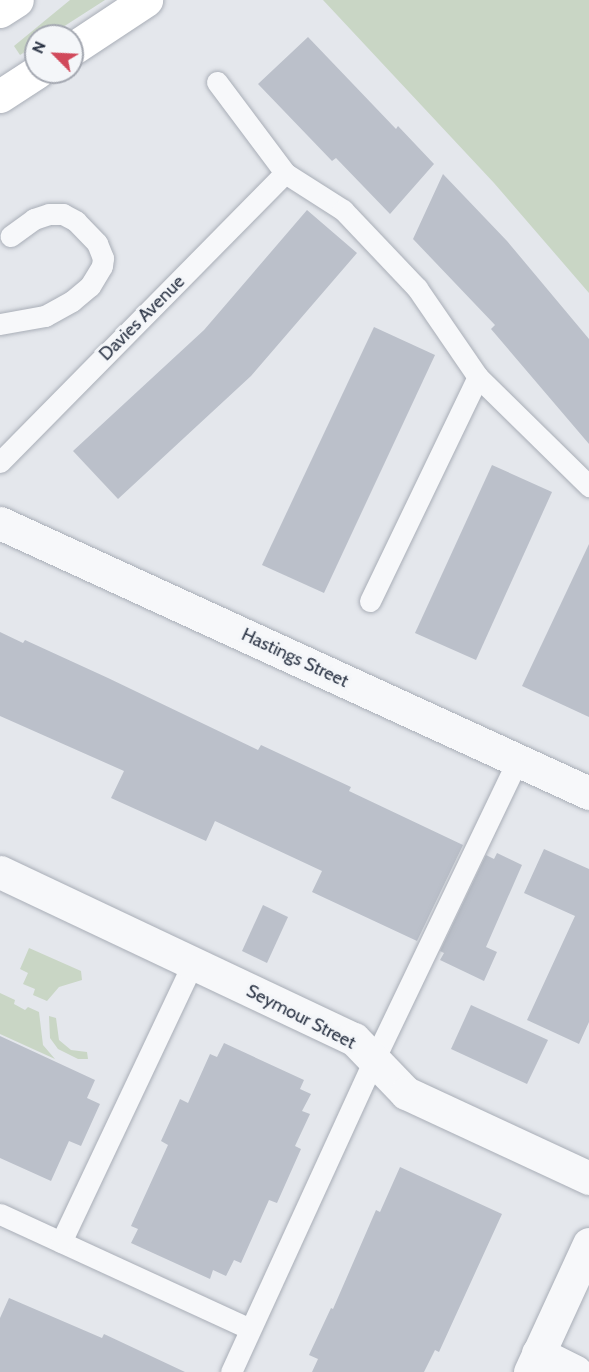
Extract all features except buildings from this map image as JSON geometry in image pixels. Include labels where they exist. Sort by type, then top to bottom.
[{"type":"main road","points":[[0,12],[17,0]]},
{"type":"main road","points":[[84,41],[146,0]]},
{"type":"main road","points":[[0,96],[24,80]]},
{"type":"street","name":"Hastings Street","points":[[0,523],[589,793]]},
{"type":"street","name":"Seymour Street","points":[[0,872],[354,1039],[406,1093],[589,1178]]},
{"type":"street","points":[[576,1372],[534,1363],[589,1244]]},
{"type":"lane","points":[[217,82],[285,173],[343,210],[351,218],[417,288],[478,377],[589,486]]},
{"type":"lane","name":"Davies Avenue","points":[[0,462],[285,173]]},
{"type":"lane","points":[[0,324],[45,316],[72,301],[90,286],[102,266],[103,258],[97,243],[76,221],[63,214],[49,214],[34,219],[11,236]]},
{"type":"lane","points":[[370,602],[478,377]]},
{"type":"lane","points":[[231,1372],[374,1060],[518,760]]},
{"type":"lane","points":[[62,1242],[193,963]]},
{"type":"lane","points":[[0,1214],[250,1329]]},
{"type":"green space","points":[[70,0],[105,0],[68,24],[41,24]]},
{"type":"green space","points":[[323,0],[589,0],[589,293],[494,183]]},
{"type":"green space","points":[[24,38],[24,52],[20,55],[14,46]]},
{"type":"green space","points":[[29,948],[81,971],[82,980],[59,987],[47,1001],[33,995],[35,989],[23,984],[28,973],[20,969]]},
{"type":"green space","points":[[0,993],[15,1000],[14,1004],[25,1010],[28,1007],[39,1012],[43,1045],[55,1059],[0,1034]]},
{"type":"green space","points":[[49,1016],[56,1018],[59,1040],[71,1050],[87,1052],[88,1059],[78,1059],[58,1049],[50,1038]]}]
